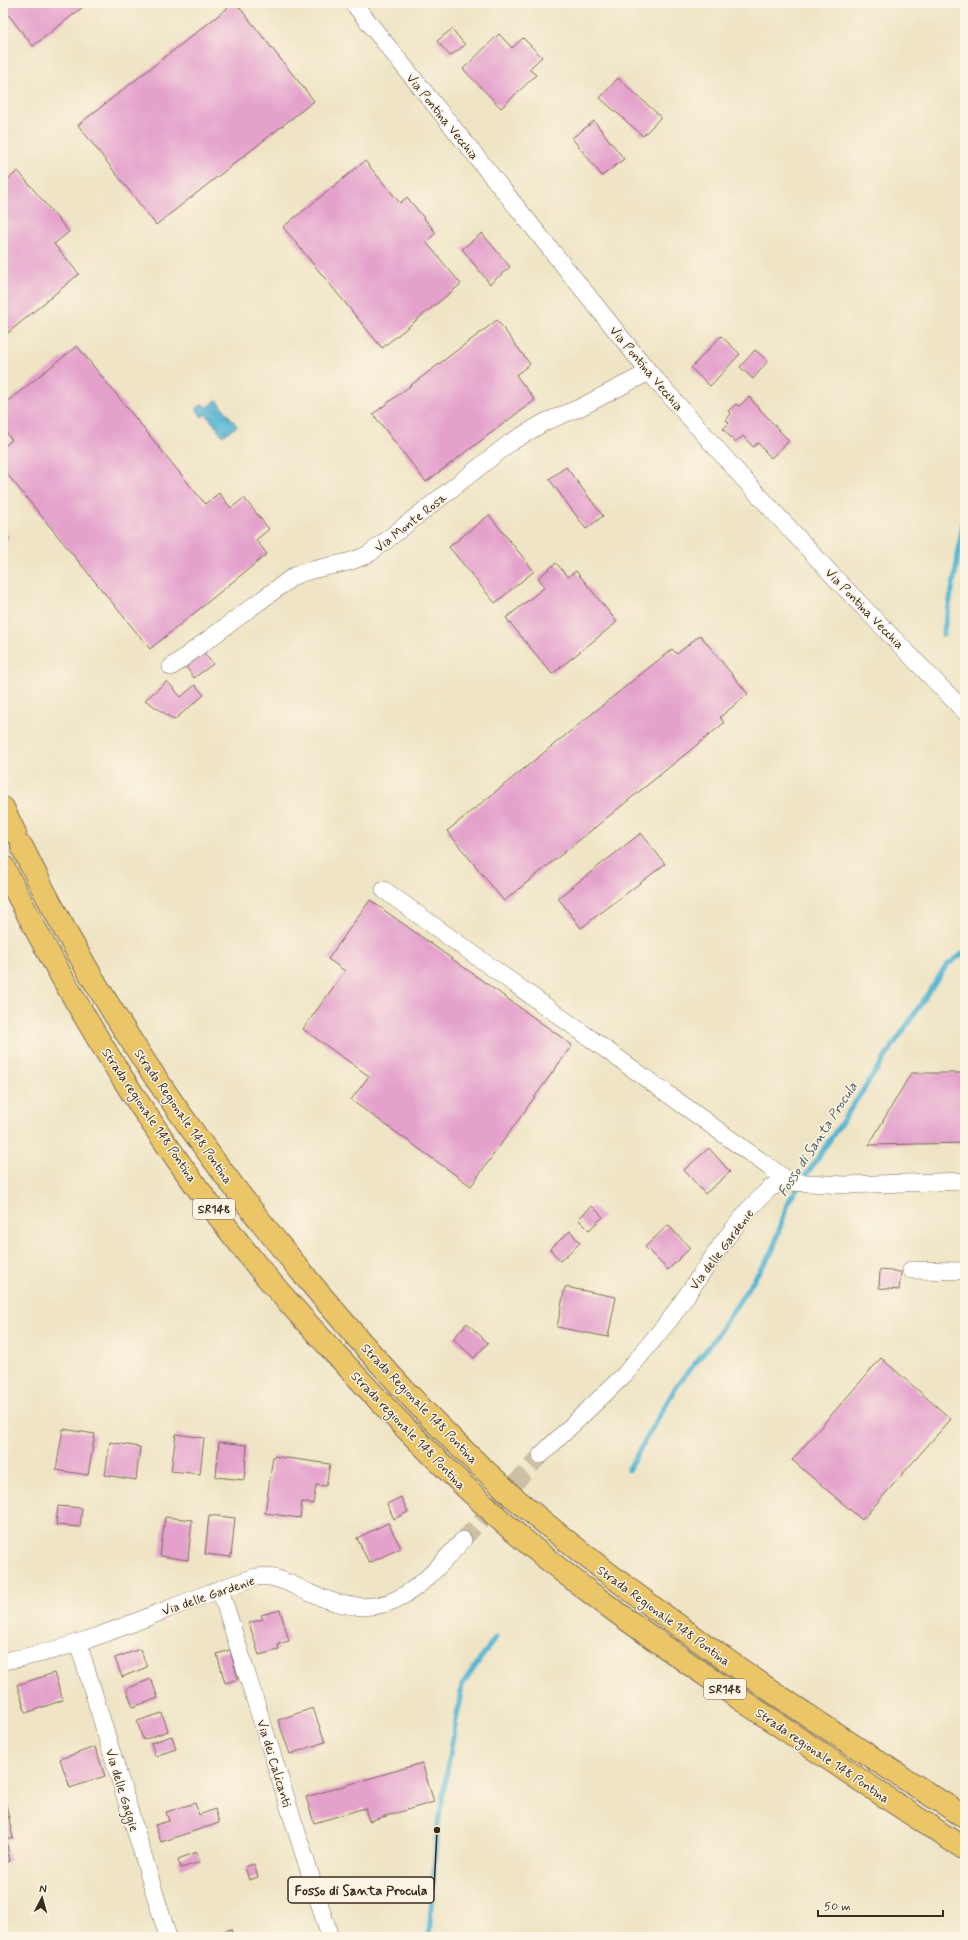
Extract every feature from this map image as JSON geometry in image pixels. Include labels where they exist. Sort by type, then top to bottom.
[{"type":"highway","name":"Strada Regionale 148 Pontina","points":[[3,808],[64,928],[118,1019],[165,1090],[235,1188],[282,1248],[351,1332],[441,1428],[507,1491],[612,1577],[716,1653],[890,1770],[965,1817]]},
{"type":"highway","name":"Strada regionale 148 Pontina","points":[[3,866],[50,956],[95,1032],[174,1154],[239,1242],[310,1326],[378,1400],[490,1511],[562,1572],[623,1618],[873,1790],[965,1849]]},
{"type":"street","name":"Via Pontina Vecchia","points":[[353,3],[649,372],[741,476],[836,579],[965,712]]},
{"type":"street","name":"Via Monte Rosa","points":[[171,667],[294,576],[308,571],[347,563],[370,553],[511,442],[531,430],[649,372]]},
{"type":"street","points":[[384,890],[790,1182]]},
{"type":"street","name":"Via delle Gardenie","points":[[541,1455],[625,1374],[671,1318],[726,1238],[749,1209],[770,1188],[779,1184],[790,1182],[825,1184],[965,1181]]},
{"type":"street","points":[[911,1270],[965,1271]]},
{"type":"street","name":"Via delle Gardenie","points":[[3,1661],[35,1655],[78,1642],[256,1577],[269,1576],[329,1600],[353,1605],[374,1606],[388,1603],[414,1590],[431,1576],[463,1540]]},
{"type":"street","name":"Via dei Calicanti","points":[[220,1589],[330,1937]]},
{"type":"street","name":"Via delle Gaggie","points":[[78,1642],[168,1937]]},
{"type":"water","points":[[217,400],[237,426],[223,436],[206,414],[202,417],[196,409],[203,404],[206,408]]},
{"type":"building","points":[[3,3],[88,3],[33,46],[3,8]]},
{"type":"building","points":[[234,3],[236,3],[314,101],[156,225],[78,125]]},
{"type":"building","points":[[452,29],[465,45],[450,56],[437,41]]},
{"type":"building","points":[[499,34],[512,48],[523,38],[542,57],[529,69],[536,75],[501,108],[463,69]]},
{"type":"building","points":[[618,78],[661,117],[643,136],[600,98]]},
{"type":"building","points":[[594,121],[624,159],[602,176],[572,138]]},
{"type":"building","points":[[365,161],[400,203],[407,197],[436,233],[426,242],[461,284],[382,348],[283,227]]},
{"type":"building","points":[[18,171],[69,232],[54,244],[79,274],[3,337],[3,183]]},
{"type":"building","points":[[482,233],[510,267],[490,284],[462,249]]},
{"type":"building","points":[[497,320],[530,364],[516,375],[535,400],[426,482],[373,414]]},
{"type":"building","points":[[721,336],[740,354],[710,386],[691,368]]},
{"type":"building","points":[[77,346],[205,504],[219,493],[231,508],[244,498],[269,529],[256,540],[267,554],[150,649],[3,469],[3,447],[12,440],[3,429],[3,405]]},
{"type":"building","points":[[755,350],[768,361],[753,379],[740,367]]},
{"type":"building","points":[[749,397],[789,441],[771,458],[758,443],[753,447],[743,436],[735,442],[723,429],[729,423],[726,420],[731,414],[728,411],[736,404],[739,406]]},
{"type":"building","points":[[566,467],[603,516],[586,529],[549,479]]},
{"type":"building","points":[[489,515],[534,571],[495,603],[449,547]]},
{"type":"building","points":[[3,530],[9,538],[3,542]]},
{"type":"building","points":[[556,563],[568,577],[576,571],[617,622],[552,674],[506,618],[545,587],[538,578]]},
{"type":"building","points":[[700,635],[748,694],[720,717],[724,723],[504,901],[447,831],[672,649],[677,654]]},
{"type":"building","points":[[204,653],[213,664],[194,678],[186,667]]},
{"type":"building","points":[[167,681],[181,697],[195,685],[204,695],[174,720],[145,700]]},
{"type":"building","points":[[641,833],[665,864],[581,928],[558,898]]},
{"type":"building","points":[[370,900],[572,1045],[471,1186],[351,1100],[369,1076],[303,1029],[345,971],[328,959]]},
{"type":"building","points":[[911,1073],[965,1073],[965,1143],[869,1145]]},
{"type":"building","points":[[709,1148],[730,1172],[705,1194],[684,1170]]},
{"type":"building","points":[[592,1206],[603,1217],[589,1230],[578,1219]]},
{"type":"building","points":[[668,1225],[690,1248],[668,1270],[645,1247]]},
{"type":"building","points":[[570,1231],[580,1243],[560,1261],[550,1249]]},
{"type":"building","points":[[880,1270],[901,1272],[899,1290],[879,1288]]},
{"type":"building","points":[[565,1287],[616,1297],[608,1337],[557,1327]]},
{"type":"building","points":[[467,1323],[488,1343],[474,1358],[453,1339]]},
{"type":"building","points":[[881,1358],[951,1419],[862,1520],[792,1460]]},
{"type":"building","points":[[63,1429],[95,1434],[88,1475],[56,1470]]},
{"type":"building","points":[[176,1434],[204,1438],[200,1474],[171,1471]]},
{"type":"building","points":[[110,1442],[140,1447],[136,1480],[105,1475]]},
{"type":"building","points":[[219,1442],[247,1445],[244,1480],[216,1477]]},
{"type":"building","points":[[273,1456],[330,1464],[326,1486],[316,1485],[313,1504],[302,1502],[300,1518],[265,1513]]},
{"type":"building","points":[[401,1497],[408,1512],[394,1519],[387,1504]]},
{"type":"building","points":[[58,1506],[82,1508],[80,1527],[56,1525]]},
{"type":"building","points":[[209,1515],[235,1518],[231,1557],[205,1554]]},
{"type":"building","points":[[165,1517],[192,1520],[188,1560],[160,1556]]},
{"type":"building","points":[[388,1523],[401,1548],[369,1563],[357,1538]]},
{"type":"building","points":[[280,1610],[289,1641],[278,1644],[279,1650],[259,1655],[249,1623],[263,1619],[261,1615]]},
{"type":"building","points":[[140,1649],[147,1667],[122,1677],[115,1658]]},
{"type":"building","points":[[230,1650],[238,1679],[225,1683],[217,1654]]},
{"type":"building","points":[[54,1673],[63,1700],[26,1713],[17,1685]]},
{"type":"building","points":[[151,1679],[158,1698],[133,1707],[126,1689]]},
{"type":"building","points":[[313,1708],[325,1742],[290,1754],[278,1720]]},
{"type":"building","points":[[162,1713],[168,1731],[143,1740],[137,1721]]},
{"type":"building","points":[[172,1736],[176,1749],[155,1756],[151,1743]]},
{"type":"building","points":[[95,1747],[105,1776],[70,1788],[60,1759]]},
{"type":"building","points":[[422,1763],[434,1802],[369,1821],[365,1808],[314,1823],[306,1797]]},
{"type":"building","points":[[195,1803],[199,1815],[215,1809],[219,1823],[161,1842],[155,1825],[169,1821],[166,1812]]},
{"type":"building","points":[[6,1804],[13,1838],[6,1840],[10,1861],[3,1863],[3,1805]]},
{"type":"building","points":[[197,1852],[200,1862],[181,1868],[178,1859]]},
{"type":"building","points":[[254,1864],[258,1877],[249,1880],[245,1867]]},
{"type":"building","points":[[231,1929],[233,1935],[237,1934],[238,1937],[225,1937],[224,1931]]},
{"type":"waterway","name":"Fosso di Santa Procula","points":[[943,635],[955,575],[965,508]]},
{"type":"waterway","name":"Fosso di Santa Procula","points":[[803,1180],[947,965],[965,952]]},
{"type":"waterway","name":"Fosso di Santa Procula","points":[[628,1470],[677,1385],[711,1344],[772,1252],[789,1200],[799,1186]]},
{"type":"waterway","name":"Fosso di Santa Procula","points":[[429,1937],[437,1830],[462,1685],[496,1637]]},
{"type":"tunnel","points":[[463,1540],[541,1455]]},
{"type":"place","name":"Fosso di Santa Procula","points":[[437,1830]]}]
